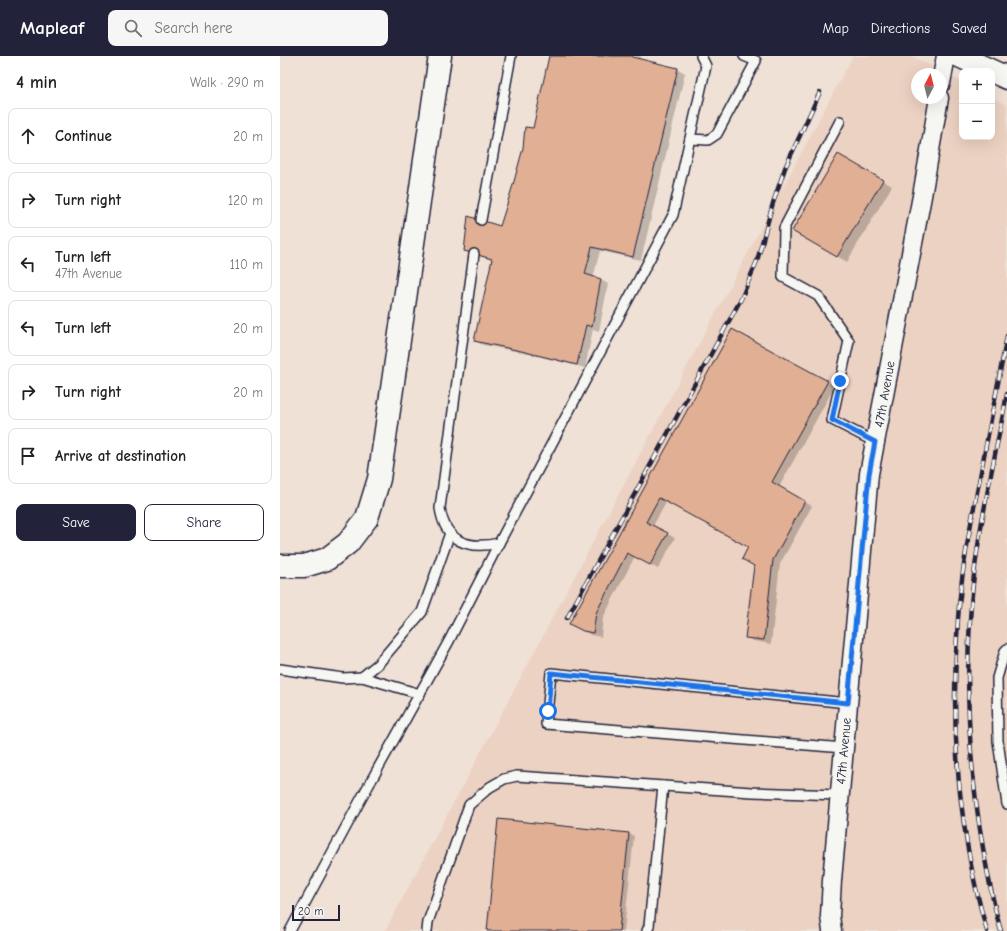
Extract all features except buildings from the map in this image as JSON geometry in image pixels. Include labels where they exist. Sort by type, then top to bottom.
[{"type":"main road","points":[[280,566],[304,566],[327,560],[348,543],[367,518],[379,479],[440,56]]},
{"type":"main road","points":[[959,56],[1007,78]]},
{"type":"street","points":[[944,68],[946,56]]},
{"type":"street","name":"47th Avenue","points":[[832,931],[830,916],[832,880],[869,474],[922,196],[937,104]]},
{"type":"lane","points":[[481,220],[511,56]]},
{"type":"lane","points":[[290,931],[449,641],[499,543],[674,215],[706,66],[701,56]]},
{"type":"lane","points":[[690,139],[708,140],[717,134],[756,61],[744,56]]},
{"type":"lane","points":[[840,122],[784,228],[783,277],[818,296],[849,341],[832,420],[875,442]]},
{"type":"lane","points":[[474,254],[440,503],[442,520],[450,533],[458,541],[473,546],[488,546],[499,543]]},
{"type":"lane","points":[[362,677],[378,664],[422,612],[450,533]]},
{"type":"lane","points":[[1007,649],[1005,651],[997,678],[998,741],[1007,804]]},
{"type":"lane","points":[[280,669],[343,678],[362,677],[420,694]]},
{"type":"lane","points":[[844,748],[546,724],[551,673],[848,703]]},
{"type":"lane","points":[[427,931],[428,922],[469,805],[490,787],[504,779],[517,776],[752,792],[839,795]]},
{"type":"lane","points":[[647,931],[649,926],[663,786]]},
{"type":"shaded area","points":[[853,56],[912,56],[935,68],[911,68],[911,104],[947,104],[947,74],[959,80],[959,140],[995,140],[995,99],[1007,105],[1007,931],[385,931]]},
{"type":"railway","points":[[567,618],[741,299],[757,261],[773,203],[785,168],[820,92]]},
{"type":"railway","points":[[987,931],[969,855],[963,816],[956,737],[956,658],[959,602],[966,550],[1007,336]]},
{"type":"railway","points":[[1001,931],[987,869],[975,791],[968,706],[968,677],[972,592],[985,506],[1007,394]]},
{"type":"route","points":[[548,711],[551,673],[848,703],[869,474],[875,442],[832,420],[840,381]]}]
